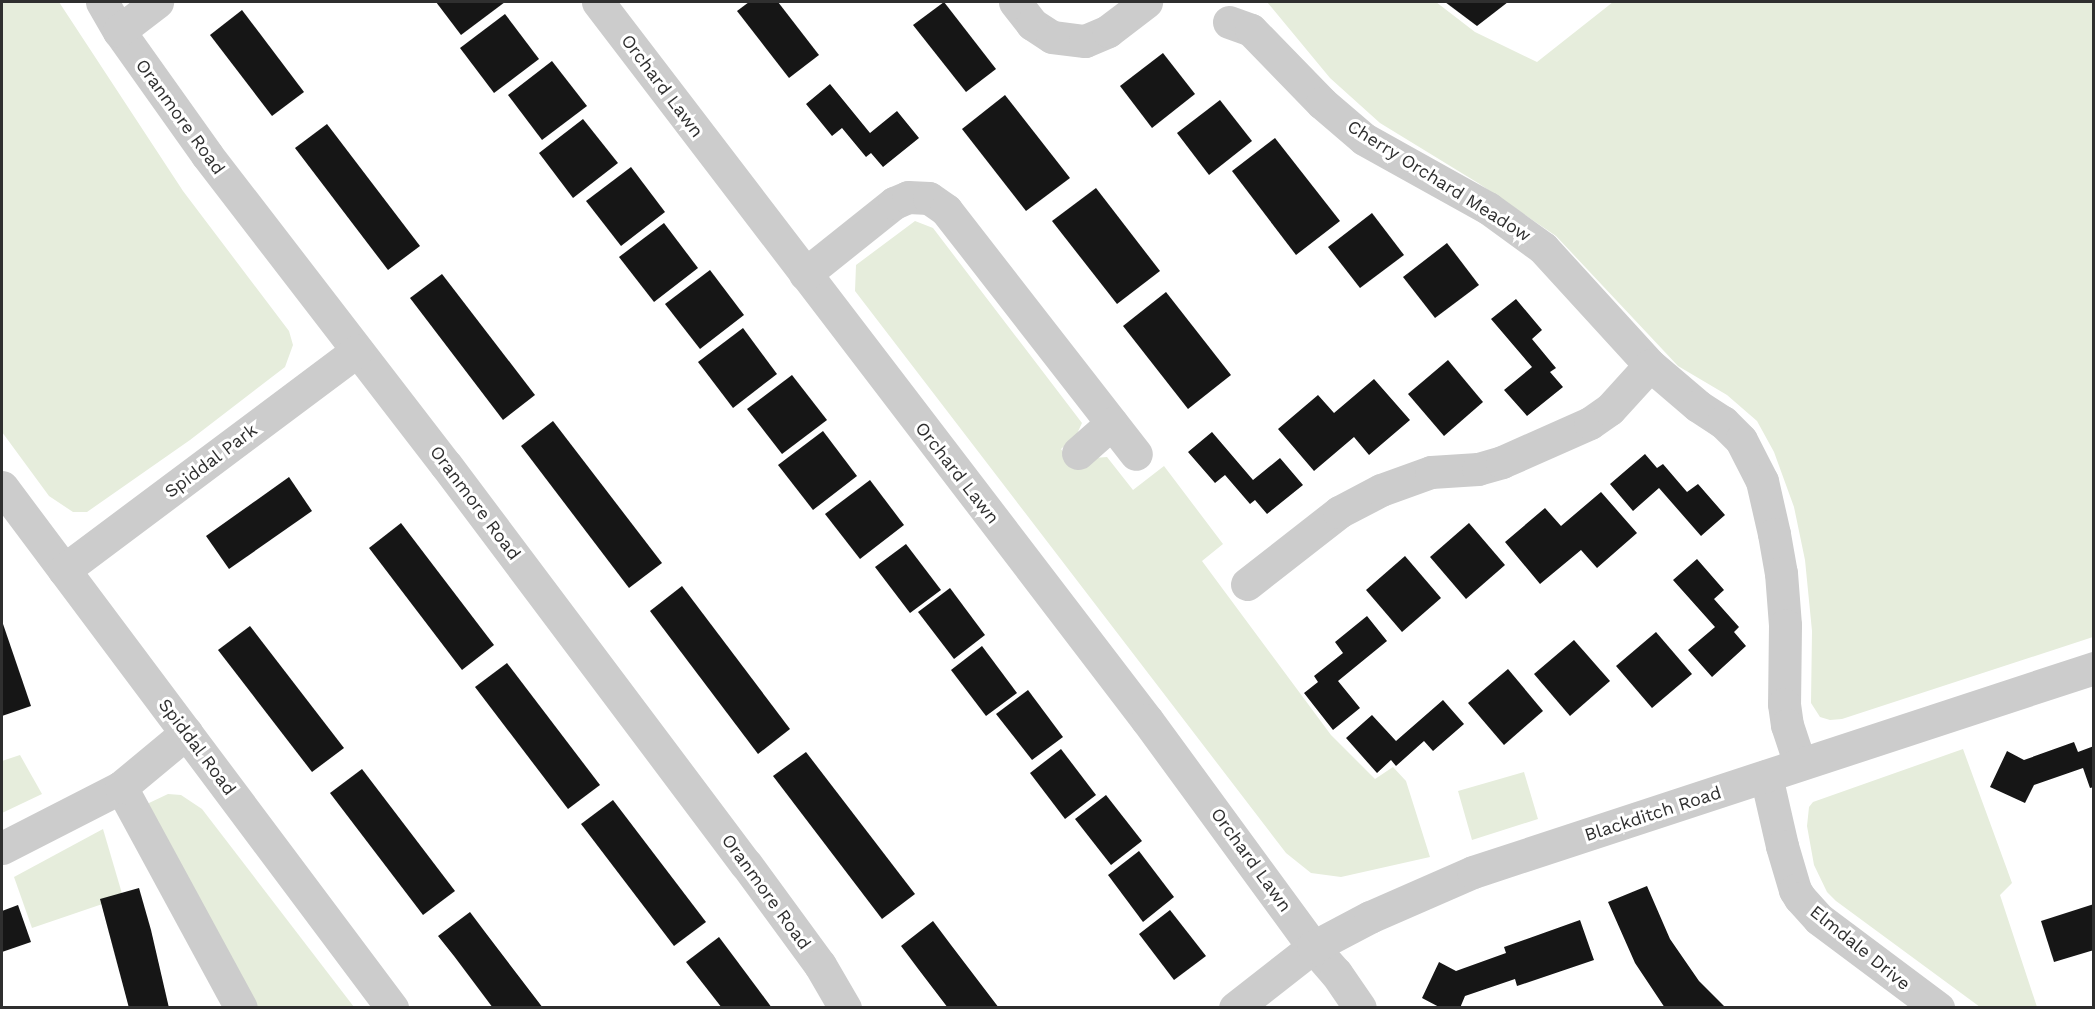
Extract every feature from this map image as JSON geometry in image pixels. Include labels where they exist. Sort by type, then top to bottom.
[{"type":"street","name":"Oranmore Road","points":[[102,2],[119,31],[207,155],[453,474],[746,864],[820,965],[845,1008]]},
{"type":"street","points":[[119,31],[157,2]]},
{"type":"street","name":"Orchard Lawn","points":[[598,2],[1148,720],[1312,947],[1336,973],[1360,1008]]},
{"type":"street","points":[[1015,2],[1032,24],[1052,37],[1085,41],[1108,31],[1146,2]]},
{"type":"street","name":"Cherry Orchard Meadow","points":[[1229,22],[1251,30],[1322,104],[1364,138],[1488,208],[1543,248],[1650,365],[1698,406],[1723,422],[1741,440],[1762,481],[1781,573],[1786,725],[1800,764]]},
{"type":"street","points":[[805,274],[894,203],[908,197],[929,198],[946,210],[1136,454]]},
{"type":"street","name":"Spiddal Park","points":[[64,570],[357,351]]},
{"type":"street","points":[[1247,584],[1339,512],[1381,490],[1431,472],[1478,469],[1502,462],[1590,423],[1610,409],[1650,365]]},
{"type":"street","points":[[1078,453],[1112,423]]},
{"type":"street","name":"Spiddal Road","points":[[2,487],[392,1008]]},
{"type":"street","name":"Blackditch Road","points":[[1235,1008],[1312,947],[1370,917],[1473,872],[2094,668]]},
{"type":"street","points":[[2,848],[121,787],[186,733]]},
{"type":"street","name":"Elmdale Drive","points":[[1766,776],[1782,846],[1795,890],[1800,898],[1820,919],[1938,1008]]},
{"type":"street","points":[[121,787],[241,1008]]},
{"type":"green space","points":[[2,2],[59,2],[183,191],[289,331],[293,345],[285,367],[190,440],[87,512],[73,512],[49,496],[2,432]]},
{"type":"green space","points":[[1267,2],[1436,2],[1475,32],[1537,62],[1613,2],[2093,2],[2093,637],[1842,719],[1830,720],[1820,717],[1811,703],[1812,631],[1805,560],[1794,507],[1774,452],[1757,421],[1727,395],[1678,366],[1556,236],[1478,183],[1380,123],[1330,78]]},
{"type":"green space","points":[[915,221],[933,228],[1082,423],[1076,436],[1061,449],[1078,470],[1094,458],[1107,457],[1133,490],[1164,466],[1223,544],[1202,561],[1331,735],[1375,779],[1393,767],[1406,781],[1430,857],[1341,877],[1311,873],[1286,853],[855,291],[856,265]]},
{"type":"green space","points":[[1963,749],[2012,883],[2000,895],[2037,1007],[1980,1007],[1836,901],[1827,892],[1814,865],[1807,826],[1809,807],[1813,802]]},
{"type":"green space","points":[[20,755],[42,794],[2,813],[2,761]]},
{"type":"green space","points":[[1524,772],[1538,819],[1472,840],[1458,791]]},
{"type":"green space","points":[[168,794],[181,795],[202,809],[354,1007],[256,1007],[145,808],[149,803]]},
{"type":"green space","points":[[103,829],[123,897],[32,928],[14,877]]},
{"type":"building","points":[[436,2],[505,2],[461,35]]},
{"type":"building","points":[[749,2],[778,2],[819,55],[789,78],[737,11]]},
{"type":"building","points":[[944,2],[996,69],[966,92],[913,25]]},
{"type":"building","points":[[1445,2],[1508,2],[1477,26]]},
{"type":"building","points":[[242,10],[304,92],[272,116],[210,35]]},
{"type":"building","points":[[505,14],[539,59],[494,93],[460,48]]},
{"type":"building","points":[[1163,53],[1195,94],[1152,128],[1120,86]]},
{"type":"building","points":[[552,61],[587,106],[542,140],[508,95]]},
{"type":"building","points":[[830,84],[870,133],[897,111],[919,138],[883,167],[871,153],[866,157],[842,128],[832,136],[806,104]]},
{"type":"building","points":[[1005,95],[1070,178],[1026,211],[962,129]]},
{"type":"building","points":[[1220,100],[1252,141],[1209,175],[1177,133]]},
{"type":"building","points":[[583,119],[618,163],[573,198],[539,153]]},
{"type":"building","points":[[327,124],[420,246],[388,270],[295,148]]},
{"type":"building","points":[[1275,138],[1340,221],[1296,255],[1232,171]]},
{"type":"building","points":[[631,167],[665,212],[621,246],[586,201]]},
{"type":"building","points":[[1096,188],[1160,271],[1117,304],[1052,221]]},
{"type":"building","points":[[1372,213],[1404,255],[1360,288],[1328,247]]},
{"type":"building","points":[[664,223],[698,268],[654,302],[619,257]]},
{"type":"building","points":[[1447,243],[1479,285],[1435,318],[1403,277]]},
{"type":"building","points":[[710,270],[744,315],[700,349],[665,304]]},
{"type":"building","points":[[442,274],[535,395],[503,420],[410,298]]},
{"type":"building","points":[[1166,292],[1231,375],[1188,409],[1123,326]]},
{"type":"building","points":[[1516,299],[1542,330],[1532,339],[1556,368],[1550,372],[1563,387],[1527,416],[1504,390],[1532,367],[1491,319]]},
{"type":"building","points":[[743,328],[777,374],[733,408],[698,362]]},
{"type":"building","points":[[1448,360],[1483,402],[1444,436],[1408,394]]},
{"type":"building","points":[[792,375],[827,420],[782,454],[747,409]]},
{"type":"building","points":[[1374,379],[1410,420],[1369,455],[1354,437],[1314,471],[1278,429],[1318,395],[1334,413]]},
{"type":"building","points":[[553,421],[662,563],[629,588],[521,446]]},
{"type":"building","points":[[823,431],[857,476],[813,510],[778,465]]},
{"type":"building","points":[[1212,432],[1253,480],[1280,458],[1303,485],[1267,514],[1255,500],[1250,504],[1225,475],[1215,483],[1188,452]]},
{"type":"building","points":[[1645,454],[1657,468],[1663,464],[1687,492],[1698,484],[1725,515],[1701,536],[1659,488],[1633,511],[1610,484]]},
{"type":"building","points":[[289,477],[312,511],[229,569],[206,536]]},
{"type":"building","points":[[870,480],[904,525],[860,559],[825,514]]},
{"type":"building","points":[[1601,492],[1637,533],[1597,568],[1581,550],[1540,584],[1505,542],[1545,508],[1561,526]]},
{"type":"building","points":[[401,523],[494,645],[462,670],[369,548]]},
{"type":"building","points":[[1469,523],[1505,565],[1466,599],[1430,557]]},
{"type":"building","points":[[906,544],[941,590],[910,613],[875,567]]},
{"type":"building","points":[[1405,556],[1441,598],[1402,632],[1366,590]]},
{"type":"building","points":[[1697,559],[1724,590],[1714,599],[1739,627],[1734,632],[1746,646],[1712,677],[1688,650],[1715,627],[1673,580]]},
{"type":"building","points":[[682,586],[790,729],[758,754],[650,611]]},
{"type":"building","points":[[950,588],[985,635],[954,659],[918,612]]},
{"type":"building","points":[[1367,616],[1387,641],[1338,681],[1360,708],[1333,730],[1304,693],[1318,682],[1314,676],[1343,653],[1335,642]]},
{"type":"building","points":[[2,621],[31,706],[2,716]]},
{"type":"building","points":[[250,626],[344,748],[312,772],[218,650]]},
{"type":"building","points":[[1656,632],[1692,674],[1652,708],[1616,666]]},
{"type":"building","points":[[1574,640],[1610,681],[1570,716],[1534,674]]},
{"type":"building","points":[[982,646],[1017,693],[986,716],[951,670]]},
{"type":"building","points":[[507,663],[600,785],[568,809],[475,687]]},
{"type":"building","points":[[1508,669],[1543,711],[1504,745],[1468,703]]},
{"type":"building","points":[[1028,690],[1063,737],[1032,760],[996,714]]},
{"type":"building","points":[[1443,700],[1464,724],[1433,751],[1424,741],[1396,766],[1391,760],[1377,773],[1346,738],[1372,715],[1396,741]]},
{"type":"building","points":[[2074,742],[2078,752],[2094,746],[2094,787],[2090,788],[2083,768],[2034,785],[2025,803],[1990,787],[2007,751],[2024,760]]},
{"type":"building","points":[[1061,749],[1096,795],[1065,819],[1030,773]]},
{"type":"building","points":[[806,752],[915,894],[882,919],[773,776]]},
{"type":"building","points":[[362,769],[455,891],[423,915],[330,793]]},
{"type":"building","points":[[1106,795],[1142,841],[1111,865],[1075,819]]},
{"type":"building","points":[[613,800],[706,922],[674,946],[581,824]]},
{"type":"building","points":[[1139,851],[1174,897],[1143,922],[1108,875]]},
{"type":"building","points":[[1647,886],[1670,939],[1699,981],[1726,1008],[1665,1008],[1635,963],[1608,902]]},
{"type":"building","points":[[139,888],[169,1008],[129,1008],[100,899]]},
{"type":"building","points":[[2094,904],[2094,950],[2054,962],[2041,921]]},
{"type":"building","points":[[18,905],[31,942],[2,952],[2,911]]},
{"type":"building","points":[[1170,910],[1206,956],[1174,980],[1139,934]]},
{"type":"building","points":[[470,912],[543,1008],[493,1008],[438,936]]},
{"type":"building","points":[[1580,920],[1594,960],[1517,986],[1515,979],[1465,996],[1460,1008],[1441,1008],[1422,998],[1439,962],[1456,971],[1506,953],[1504,947]]},
{"type":"building","points":[[933,921],[999,1008],[948,1008],[919,970],[901,946]]},
{"type":"building","points":[[719,937],[772,1008],[722,1008],[686,962]]}]
